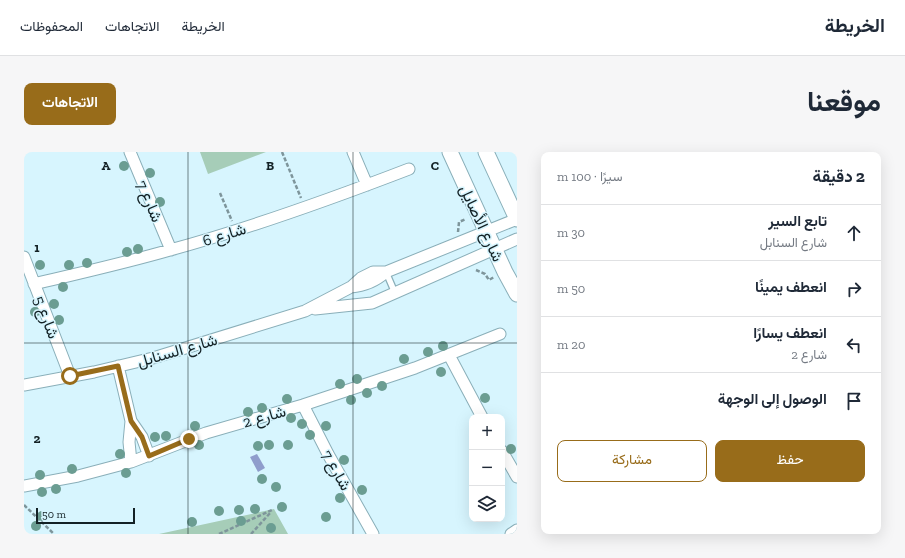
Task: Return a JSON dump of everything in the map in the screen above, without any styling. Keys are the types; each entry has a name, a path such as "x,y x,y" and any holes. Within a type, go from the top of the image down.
{"main road":[{"name":"شارع الأصايل","path":"450,152 494,249 517,294"},
{"name":"شارع الأصايل","path":"486,152 517,219"}],"street":[{"name":"شارع 7","path":"130,152 171,250"},
{"path":"353,152 366,185"},
{"name":"شارع 6","path":"34,284 171,250 236,231 305,208 409,169"},
{"name":"شارع السنابل","path":"305,311 351,287 355,282 373,272 386,272 517,219"},
{"name":"شارع السنابل","path":"24,385 118,366 187,348 305,311 331,307 357,306 372,303 517,239"},
{"name":"شارع 5","path":"24,257 70,376"},
{"path":"351,287 352,297 357,306"},
{"name":"شارع 2","path":"24,486 78,476 131,462 206,433 303,405 415,368 500,334"},
{"path":"449,355 480,414"},
{"path":"118,366 131,421 129,442 131,462"},
{"name":"شارع 7","path":"303,405 373,534"},
{"path":"131,421 142,437 149,456"},
{"path":"505,456 517,477"},
{"path":"511,534 517,530"}],"lane":[{"path":"386,272 395,293"}],"path":[{"path":"282,152 305,208"},
{"path":"220,193 236,231"},
{"path":"24,505 54,534"},
{"path":"219,534 272,510 250,534"}],"green space":[{"path":"200,152 266,152 208,174"},
{"path":"274,509 288,534 159,534"}],"water":[{"path":"257,454 265,468 258,472 250,457"}],"route":[{"path":"70,376 118,366 131,421 142,437 149,456 189,439"}]}
